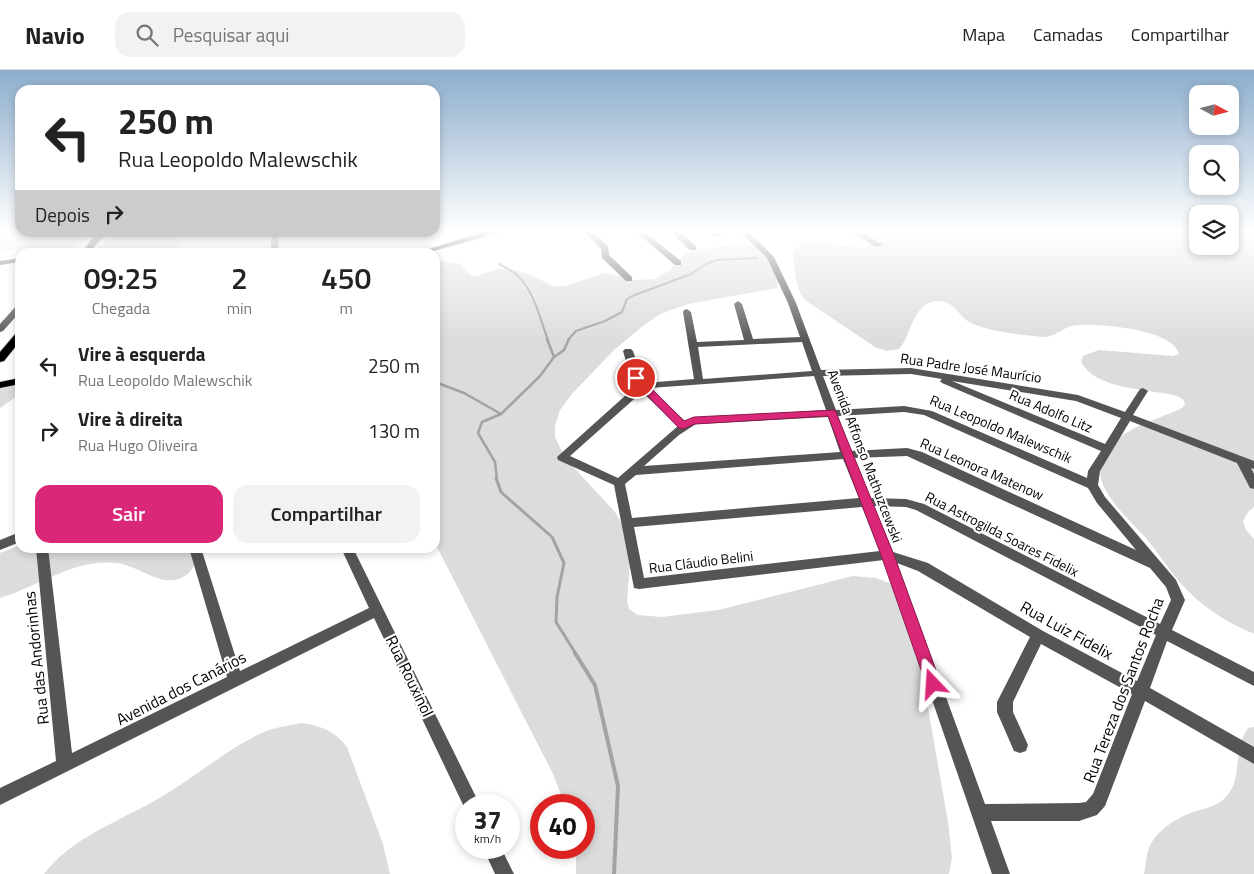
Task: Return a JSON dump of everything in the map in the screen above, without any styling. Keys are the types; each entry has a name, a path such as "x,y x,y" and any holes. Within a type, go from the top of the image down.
{"main road":[{"path":"1,359 15,341"},
{"path":"0,384 15,381"}],"street":[{"path":"617,268 629,279"},
{"name":"Avenida Affonso Mathuzcewski","path":"775,268 792,303 847,455 888,555 1001,874"},
{"path":"738,304 750,342"},
{"path":"0,329 15,312"},
{"path":"687,312 699,381"},
{"path":"693,345 805,339"},
{"path":"628,352 636,378 642,386 683,425 619,483 562,457 642,386"},
{"name":"Rua Padre José Maurício","path":"642,386 817,373 901,371 929,374 1064,395 1129,417 1254,465"},
{"name":"Rua Adolfo Litz","path":"929,374 1107,449"},
{"path":"1092,485 1094,471 1144,391"},
{"name":"Rua Leopoldo Malewschik","path":"683,425 694,421 832,412 917,410 1092,485"},
{"name":"Rua Leonora Matenow","path":"634,471 907,452 918,455 1157,566"},
{"path":"1241,460 1254,485"},
{"name":"Rua Cláudio Belini","path":"619,483 639,584 888,555"},
{"name":"Rua Tereza dos Santos Rocha","path":"979,813 1079,812 1091,809 1100,800 1163,634 1178,600 1171,584 1101,500 1092,485"},
{"name":"Rua Astrogilda Soares Fidelix","path":"626,524 866,502 906,503 920,507 1163,634 1254,679"},
{"path":"0,544 15,539"},
{"name":"Rua das Andorinhas","path":"43,553 65,765"},
{"path":"197,553 235,680"},
{"name":"Rua Rouxinol","path":"350,553 467,794"},
{"name":"Rua Luiz Fidelix","path":"888,555 924,567 1038,635 1142,691 1254,756"},
{"name":"Avenida dos Canários","path":"0,797 378,610"},
{"path":"1020,745 1005,712 1005,702 1038,635"},
{"path":"498,859 505,874"}],"shaded area":[{"path":"440,268 464,268 472,276 497,269 509,269 529,274 553,286 565,286 605,273 636,280 655,279 672,268 773,268 778,283 777,288 688,304 660,314 613,351 572,394 560,410 555,426 555,437 565,458 615,512 627,533 630,561 627,602 629,609 638,615 662,617 718,610 853,576 876,578 889,583 898,592 910,620 927,702 948,822 952,858 949,874 576,874 576,859 595,859 595,794 561,794 553,774 440,553"},
{"path":"794,268 1254,268 1254,507 1248,512 1243,521 1246,530 1254,539 1254,634 1204,606 1190,593 1108,495 1100,475 1101,465 1106,453 1123,435 1134,428 1182,408 1185,404 1184,400 1177,396 1124,387 1099,378 1081,362 1083,356 1099,350 1173,356 1179,354 1174,345 1150,333 1101,325 1076,325 1045,337 996,331 969,322 949,304 937,301 926,304 919,311 906,339 899,349 886,351 875,347 808,302 802,296 797,285"},
{"path":"15,385 15,398 0,408 0,388"},
{"path":"15,547 15,553 196,553 196,556 193,568 183,577 175,580 158,578 117,563 102,563 87,565 57,574 0,598 0,553"},
{"path":"301,723 327,730 337,736 347,747 383,844 390,874 44,874 69,849 83,839 146,806 250,739 268,730"},
{"path":"1254,727 1254,874 1144,874 1149,848 1157,835 1183,816 1219,803 1229,793 1235,779 1243,736 1248,728"}],"waterway":[{"path":"505,268 516,274 532,296 548,340"},
{"path":"568,340 576,331 605,321 622,312 627,299 632,296 691,274 701,268"},
{"path":"547,339 554,357"},
{"path":"554,357 564,350 569,339"},
{"path":"501,414 540,376 554,357"},
{"path":"440,384 464,393 501,414"},
{"path":"497,479 495,462 478,433 482,422 501,414"},
{"path":"496,478 501,492 552,537 564,563 557,597 556,622 576,654"},
{"path":"575,653 595,685 618,786 614,874"}],"route":[{"path":"636,378 637,382 683,425 694,421 832,412 847,455 888,555 933,684"}]}
